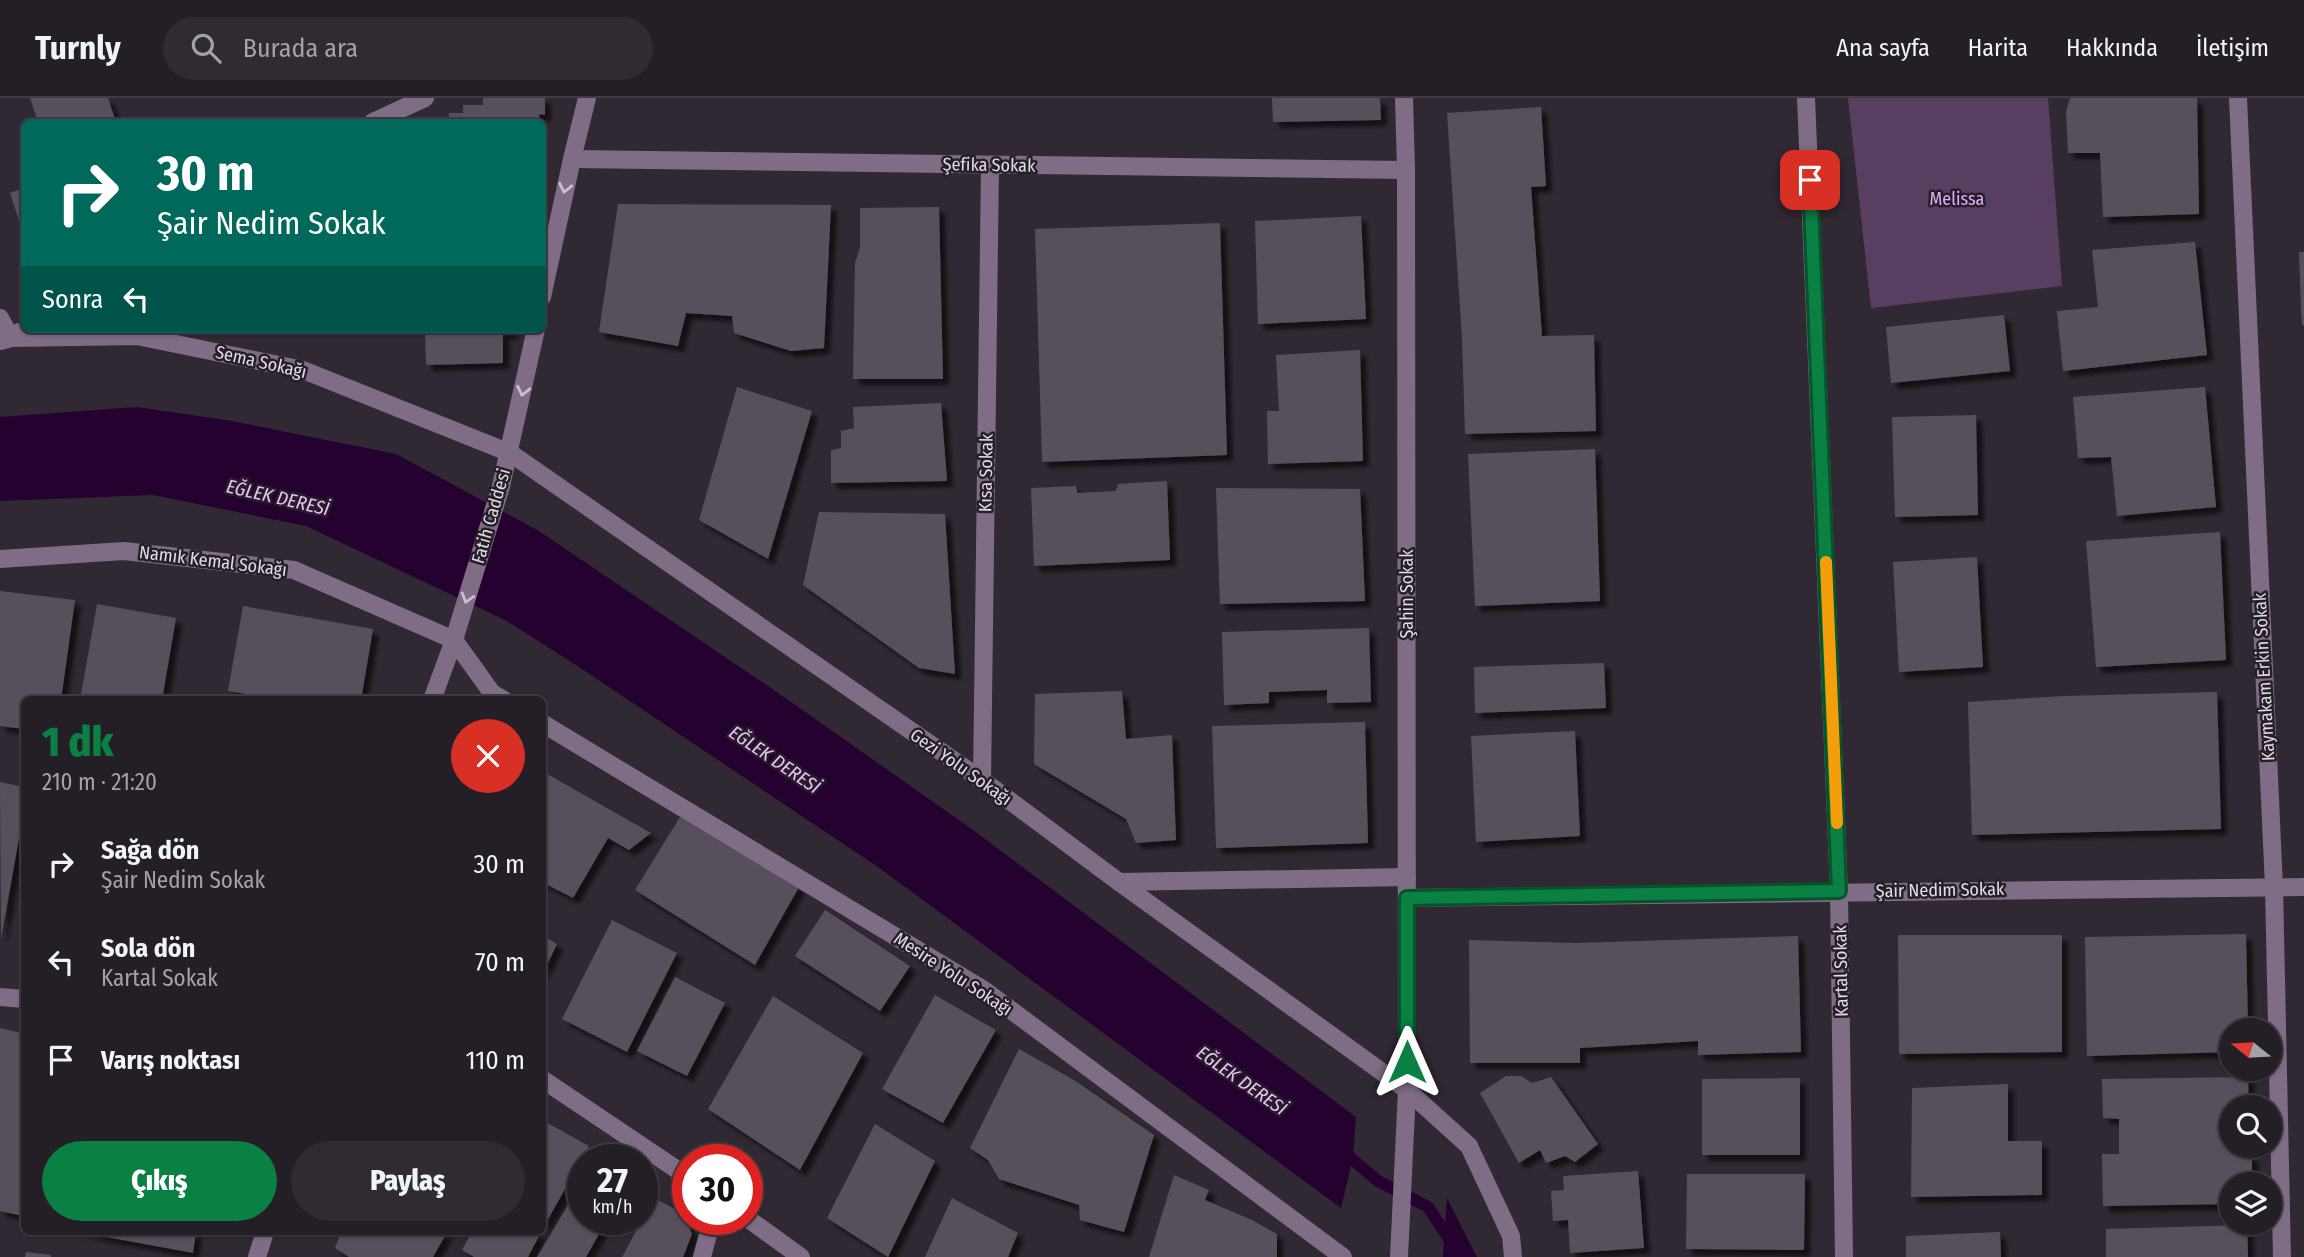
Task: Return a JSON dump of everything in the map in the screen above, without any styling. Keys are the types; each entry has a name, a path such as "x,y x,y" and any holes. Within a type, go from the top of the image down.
{"street":[{"path":"380,119 425,98"},
{"path":"546,279 587,98"},
{"name":"Şahin Sokak","path":"1399,1257 1407,1090 1404,98"},
{"name":"Kartal Sokak","path":"1806,98 1839,891 1844,1257"},
{"name":"Kaymakam Erkin Sokak","path":"2238,98 2274,887 2282,1257"},
{"name":"Şefika Sokak","path":"572,159 1406,170"},
{"name":"Kısa Sokak","path":"982,780 990,165"},
{"path":"0,318 12,336"},
{"name":"Fatih Caddesi","path":"433,696 454,640 501,486 535,333"},
{"name":"Sema Sokağı","path":"12,336 138,335 303,370 510,453"},
{"name":"Gezi Yolu Sokağı","path":"510,453 982,780 1118,882 1407,1090 1469,1146 1511,1236 1513,1257"},
{"name":"Namık Kemal Sokağı","path":"0,559 124,551 294,570 454,640"},
{"path":"454,640 492,693 497,696"},
{"name":"Mesire Yolu Sokağı","path":"546,725 984,990 1342,1257"},
{"path":"1118,882 1407,877"},
{"name":"Şair Nedim Sokak","path":"1407,898 2304,887"},
{"path":"0,998 21,999"},
{"path":"546,1082 672,1166"},
{"path":"763,1230 801,1257"},
{"path":"257,1257 264,1235"},
{"path":"702,1257 708,1235"}],"green space":[{"name":"Melissa","path":"1848,98 2048,98 2062,286 1871,308"}],"water":[{"path":"137,407 232,421 396,454 539,531 784,697 973,830 1356,1117 1353,1158 1341,1208 878,867 507,621 306,526 153,495 0,501 0,417"},
{"path":"1447,1198 1477,1257 1443,1257"}],"building":[{"path":"30,98 108,98 115,119 37,119"},
{"path":"483,98 545,98 545,115 539,114 540,119 449,119 449,113 463,113 463,105 483,105"},
{"path":"1272,98 1380,98 1381,120 1273,122"},
{"path":"2070,98 2197,98 2199,214 2103,217 2100,153 2068,153 2066,112"},
{"path":"1541,107 1546,186 1531,187 1542,336 1594,335 1596,431 1465,434 1462,338 1447,113"},
{"path":"21,189 21,227 10,193"},
{"path":"618,204 831,205 824,348 791,351 734,333 732,316 686,313 678,346 599,332"},
{"path":"939,207 943,379 853,379 855,263 860,248 860,208"},
{"path":"1361,216 1366,319 1258,324 1255,221"},
{"path":"1220,223 1227,455 1042,462 1035,229"},
{"path":"2195,242 2207,355 2063,371 2057,311 2098,307 2092,250"},
{"path":"2299,252 2304,252 2304,325 2302,325"},
{"path":"2004,315 2010,371 1891,383 1886,327"},
{"path":"425,333 512,333 503,334 503,363 426,365"},
{"path":"1360,350 1363,461 1268,464 1267,411 1279,411 1276,355"},
{"path":"737,387 812,411 768,559 699,520"},
{"path":"2205,387 2216,507 2117,516 2111,457 2078,458 2073,397"},
{"path":"941,403 947,481 831,483 831,450 841,448 841,431 854,428 853,407"},
{"path":"1976,415 1978,515 1895,517 1892,417"},
{"path":"1595,449 1600,601 1475,606 1468,454"},
{"path":"1167,481 1170,560 1034,566 1031,488 1076,486 1077,493 1116,491 1118,484"},
{"path":"1216,488 1360,489 1365,601 1220,604"},
{"path":"819,512 945,514 955,674 919,668 803,585"},
{"path":"2220,532 2226,660 2096,667 2086,541"},
{"path":"1977,557 1983,667 1899,672 1893,562"},
{"path":"0,591 75,600 62,696 21,696 21,729 0,726"},
{"path":"97,604 176,618 163,696 81,696"},
{"path":"243,606 373,629 362,696 258,696 228,691"},
{"path":"1369,628 1371,702 1327,703 1327,690 1269,692 1269,703 1224,705 1222,632"},
{"path":"1604,663 1606,708 1475,713 1474,667"},
{"path":"1122,691 1126,739 1172,735 1176,840 1136,843 1126,819 1034,764 1035,694"},
{"path":"2217,692 2221,829 1972,835 1968,702 2064,696"},
{"path":"1365,722 1368,843 1216,848 1212,726"},
{"path":"1575,731 1580,836 1476,842 1471,736"},
{"path":"546,773 651,833 629,850 608,838 573,898 546,884"},
{"path":"0,782 21,786 21,827 1,939"},
{"path":"680,817 799,887 755,965 635,890"},
{"path":"825,910 910,966 880,1011 795,956"},
{"path":"612,920 677,953 627,1052 562,1019"},
{"path":"2246,934 2248,1018 2219,1018 2219,1052 2087,1056 2085,937"},
{"path":"1898,935 2062,935 2062,1052 1899,1054"},
{"path":"1798,936 1801,1052 1698,1055 1698,1041 1580,1048 1580,1063 1470,1063 1469,940 1576,943"},
{"path":"546,937 557,944 546,967"},
{"path":"675,977 725,1003 687,1076 637,1051"},
{"path":"935,995 996,1030 943,1123 882,1089"},
{"path":"773,996 863,1053 800,1170 708,1109"},
{"path":"0,1028 21,1033 21,1216 0,1211"},
{"path":"1019,1049 1074,1080 1154,1135 1124,1232 1080,1220 1079,1205 999,1179 988,1160 970,1148"},
{"path":"1506,1076 1521,1076 1532,1083 1551,1077 1598,1144 1575,1162 1565,1156 1546,1163 1540,1150 1519,1163 1480,1093"},
{"path":"2219,1077 2219,1082 2248,1082 2249,1095 2219,1095 2219,1158 2252,1158 2252,1172 2219,1172 2219,1204 2103,1206 2102,1154 2119,1154 2119,1119 2103,1118 2102,1079"},
{"path":"1800,1078 1800,1155 1702,1155 1702,1079"},
{"path":"2008,1084 2008,1141 2042,1141 2042,1195 1911,1197 1912,1088"},
{"path":"546,1122 585,1144 567,1144 567,1185 546,1223"},
{"path":"875,1124 935,1161 888,1257 827,1218"},
{"path":"1638,1171 1644,1248 1570,1253 1568,1220 1553,1221 1551,1191 1564,1190 1563,1176"},
{"path":"1687,1174 1805,1174 1804,1250 1686,1249"},
{"path":"1174,1175 1209,1190 1205,1200 1277,1234 1277,1257 1149,1257"},
{"path":"952,1198 1018,1233 1008,1257 925,1257"},
{"path":"658,1200 672,1208 672,1235 692,1235 683,1257 622,1257 634,1235 658,1235"},
{"path":"567,1207 567,1235 598,1235 586,1257 537,1257"},
{"path":"2219,1226 2219,1235 2247,1235 2248,1257 2106,1257 2106,1229"},
{"path":"2000,1232 2001,1257 1906,1257 1906,1236"},
{"path":"96,1235 196,1235 193,1253"},
{"path":"340,1235 445,1235 433,1257 349,1257 335,1248"},
{"path":"470,1235 539,1235 528,1257 474,1257 462,1250"},
{"path":"26,1252 51,1255 51,1257 25,1257"}],"waterway":[{"name":"EĞLEK DERESİ","path":"1340,1149 1378,1181 1428,1207 1453,1245 1454,1257"}],"slow traffic":[{"path":"1826,562 1837,823"}],"route":[{"path":"1407,1062 1407,898 1839,891 1810,180"}]}
